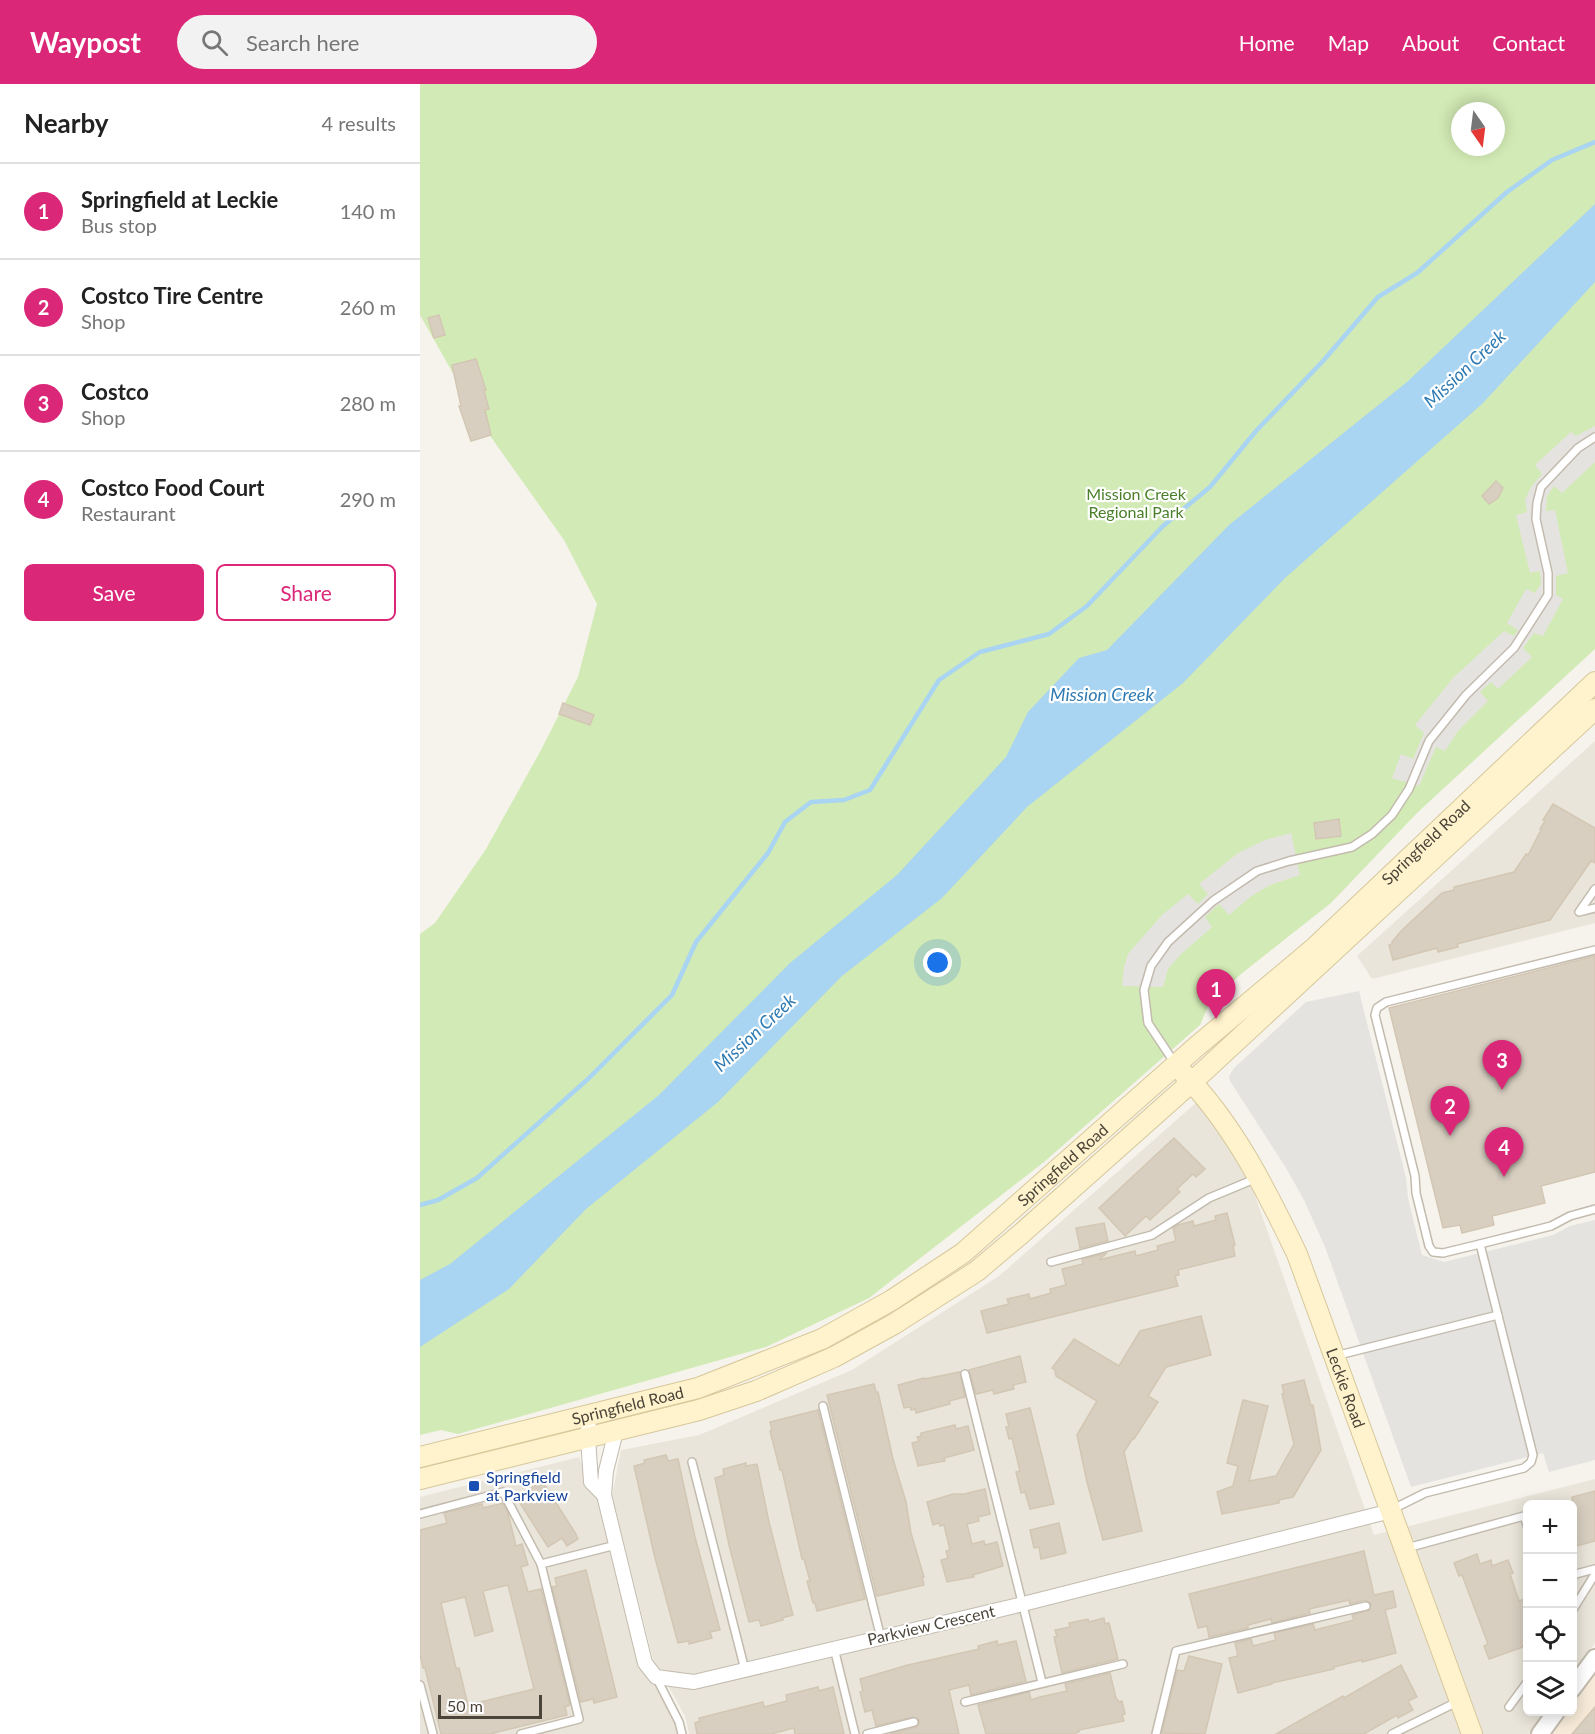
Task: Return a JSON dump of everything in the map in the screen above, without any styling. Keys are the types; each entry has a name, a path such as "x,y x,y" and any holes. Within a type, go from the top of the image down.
{"main road":[{"name":"Springfield Road","path":"420,1457 698,1388 822,1339 892,1300 963,1253 1176,1065 1313,949 1595,682"},
{"name":"Springfield Road","path":"420,1479 699,1410 756,1391 834,1357 894,1324 977,1271 1192,1082 1595,709"},
{"name":"Leckie Road","path":"1176,1065 1205,1096 1260,1178 1297,1254 1472,1734"}],"street":[{"path":"589,1415 591,1482 604,1495"},
{"path":"616,1431 606,1471 604,1495 645,1663 656,1677"},
{"name":"Parkview Crescent","path":"656,1677 694,1682 1023,1604 1390,1511"},
{"path":"1577,1682 1595,1658"},
{"path":"1540,1734 1553,1716"}],"lane":[{"path":"1176,1065 1148,1023 1144,990 1151,966 1168,942 1213,901 1257,871 1289,861 1352,847 1372,834 1392,815 1409,789 1429,741 1466,695 1514,648 1548,595 1548,573 1536,519 1541,487 1578,448 1595,436"},
{"path":"1595,889 1579,912 1595,908"},
{"path":"1595,950 1386,1002 1377,1008 1375,1015 1415,1176 1416,1193 1429,1246 1433,1252 1443,1253 1551,1226 1570,1216 1595,1209"},
{"path":"1051,1262 1152,1235 1209,1198 1260,1178"},
{"path":"1390,1511 1425,1493 1524,1468 1531,1462 1533,1455 1480,1244"},
{"path":"1334,1356 1498,1315"},
{"path":"965,1374 1042,1682"},
{"path":"823,1406 881,1638"},
{"path":"692,1462 745,1670"},
{"path":"420,1514 503,1492 541,1564 579,1719 520,1734"},
{"path":"1404,1549 1523,1516"},
{"path":"541,1564 616,1545"},
{"path":"1577,1574 1595,1569"},
{"path":"1574,1608 1595,1574"},
{"path":"1156,1734 1176,1651 1365,1606"},
{"path":"834,1648 855,1734"},
{"path":"964,1702 1123,1664"},
{"path":"656,1677 679,1722 682,1734"},
{"path":"420,1684 433,1734"},
{"path":"1509,1707 1523,1687"},
{"path":"1392,1734 1460,1701"},
{"path":"867,1734 914,1722"}],"shaded area":[{"path":"1595,426 1595,462 1562,493 1554,486 1547,496 1546,511 1555,510 1568,573 1556,576 1556,595 1563,599 1543,636 1534,633 1523,648 1532,657 1498,689 1491,682 1480,692 1488,701 1458,731 1445,751 1436,747 1419,786 1392,778 1401,754 1413,759 1424,733 1415,725 1453,678 1504,631 1514,636 1518,630 1507,623 1526,589 1535,593 1541,584 1540,571 1530,573 1516,515 1527,512 1525,500 1531,487 1542,474 1535,465 1571,432 1576,436"},
{"path":"1595,741 1595,923 1372,979 1357,956"},
{"path":"1291,833 1300,875 1270,885 1250,897 1229,915 1219,904 1205,917 1212,927 1180,955 1168,969 1163,987 1122,986 1128,954 1162,915 1188,894 1198,904 1208,894 1199,884 1238,853 1265,840"},
{"path":"1359,991 1406,1178 1408,1198 1422,1255 1444,1262 1553,1235 1570,1226 1595,1220 1595,1460 1549,1472 1543,1453 1411,1487 1325,1247 1304,1200 1229,1076 1234,1068 1306,1002"},
{"path":"1197,1102 1246,1170 1374,1535 1595,1479 1595,1643 1577,1668 1577,1500 1523,1500 1523,1716 1542,1716 1529,1734 689,1734 685,1716 653,1659 612,1496 621,1450 699,1435 852,1370 999,1276"},
{"path":"579,1457 590,1486 601,1497 657,1685 678,1734 420,1734 420,1497"},
{"path":"1595,1672 1595,1734 1552,1734 1565,1716 1577,1716 1577,1699"}],"green space":[{"name":"Mission Creek Regional Park","path":"420,84 1595,84 1595,649 1418,812 1331,903 1241,974 1209,1004 1200,1025 1044,1162 869,1298 766,1347 458,1434 441,1430 420,1435 420,934 435,923 486,849 541,750 578,677 597,604 564,540 481,423 420,315"}],"water":[{"name":"Mission Creek","path":"1595,204 1595,282 1482,404 1285,578 1183,683 1027,807 942,898 842,976 718,1102 586,1209 509,1289 420,1347 420,1280 450,1264 659,1095 790,963 897,875 1006,757 1028,712 1079,658 1107,650 1229,525 1407,382"}],"building":[{"path":"439,315 445,335 434,338 428,318"},
{"path":"476,359 486,390 484,391 489,409 485,410 491,435 471,441 459,406 461,406 452,365"},
{"path":"1496,481 1503,488 1498,498 1489,504 1482,496"},
{"path":"563,703 594,715 590,725 559,714"},
{"path":"1553,804 1595,828 1595,863 1591,861 1550,920 1457,944 1458,947 1438,952 1437,948 1393,960 1389,945 1442,893 1454,890 1454,887 1514,872 1526,854 1528,855 1545,821 1543,820"},
{"path":"1339,819 1341,836 1316,839 1314,823"},
{"path":"1595,956 1595,1172 1541,1186 1545,1203 1492,1216 1494,1225 1462,1233 1460,1225 1443,1228 1389,1008"},
{"path":"1174,1138 1205,1169 1196,1177 1193,1174 1177,1189 1180,1192 1150,1220 1146,1216 1125,1236 1099,1208"},
{"path":"1227,1213 1235,1245 1233,1246 1235,1256 1178,1270 1179,1275 1175,1276 1178,1286 987,1333 981,1311 1009,1304 1007,1299 1029,1294 1030,1299 1051,1293 1050,1289 1066,1285 1062,1269 1083,1264 1082,1259 1107,1253 1099,1260 1135,1251 1136,1256 1158,1250 1157,1246 1176,1241 1173,1228 1178,1225 1193,1221 1194,1226 1216,1220 1215,1216"},
{"path":"1104,1223 1108,1241 1080,1248 1076,1228"},
{"path":"1201,1316 1211,1355 1166,1367 1148,1396 1158,1402 1124,1452 1142,1531 1103,1540 1077,1435 1097,1401 1056,1376 1052,1368 1074,1339 1119,1366 1140,1331"},
{"path":"1020,1356 1026,1382 1013,1385 1014,1389 994,1394 993,1390 976,1394 969,1370"},
{"path":"960,1372 965,1397 949,1401 950,1404 916,1413 915,1409 904,1408 898,1385"},
{"path":"1304,1380 1311,1406 1313,1405 1321,1450 1293,1497 1279,1500 1279,1503 1222,1514 1217,1492 1233,1486 1238,1466 1227,1463 1243,1400 1268,1406 1249,1481 1276,1476 1294,1444 1282,1385"},
{"path":"874,1384 878,1392 893,1459 906,1502 911,1533 924,1577 922,1577 924,1585 877,1596 827,1395"},
{"path":"1030,1408 1054,1504 1030,1509 1025,1492 1021,1493 1016,1472 1020,1471 1012,1438 1009,1439 1006,1427 1009,1427 1006,1414"},
{"path":"818,1410 865,1599 817,1611 807,1581 810,1581 804,1559 802,1559 782,1470 780,1470 770,1431 772,1430 770,1422"},
{"path":"955,1425 956,1429 968,1426 974,1450 944,1458 945,1461 918,1466 912,1443 919,1441 917,1437 921,1436 921,1433"},
{"path":"666,1455 668,1461 678,1459 695,1537 720,1630 710,1632 712,1638 689,1644 689,1641 678,1643 654,1554 634,1466 645,1463 644,1460"},
{"path":"746,1463 746,1466 757,1464 793,1615 761,1626 759,1620 749,1622 715,1478 724,1475 723,1469"},
{"path":"542,1481 578,1539 567,1546 562,1538 548,1547 518,1500 524,1498 521,1495"},
{"path":"985,1489 990,1514 978,1517 979,1521 967,1524 972,1544 984,1541 985,1545 997,1542 1003,1566 973,1575 974,1577 947,1582 941,1560 948,1558 946,1551 950,1550 944,1525 940,1526 939,1523 933,1525 927,1502 953,1494"},
{"path":"1595,1491 1595,1541 1577,1546 1577,1500 1572,1500 1572,1497"},
{"path":"503,1503 508,1513 516,1546 522,1544 528,1565 521,1567 528,1592 541,1589 570,1705 565,1707 567,1715 490,1734 441,1734 420,1655 420,1530 447,1523 444,1513 482,1504 483,1508","holes":["508,1585 534,1689 468,1705 459,1668 456,1668 441,1603 465,1597 475,1636 493,1631 483,1591"]},
{"path":"1059,1523 1066,1553 1041,1559 1039,1547 1034,1548 1030,1530"},
{"path":"1364,1551 1374,1595 1393,1591 1396,1607 1385,1610 1396,1653 1238,1693 1229,1658 1238,1656 1235,1643 1251,1639 1253,1646 1276,1640 1274,1633 1313,1624 1315,1630 1354,1620 1352,1615 1369,1610 1371,1604 1365,1600 1350,1604 1349,1600 1309,1609 1310,1613 1272,1623 1271,1619 1248,1625 1248,1628 1209,1637 1207,1626 1198,1628 1189,1594"},
{"path":"1477,1554 1480,1564 1491,1560 1492,1566 1508,1560 1519,1601 1523,1599 1523,1641 1521,1642 1523,1647 1489,1659 1484,1646 1488,1644 1462,1575 1459,1576 1454,1563"},
{"path":"586,1570 617,1697 594,1703 593,1699 581,1702 552,1587 557,1586 555,1578"},
{"path":"1104,1618 1105,1624 1109,1623 1118,1659 1062,1673 1054,1637 1057,1636 1055,1630 1070,1627 1069,1623 1088,1619 1089,1622"},
{"path":"997,1641 998,1645 1016,1641 1026,1681 971,1695 969,1685 949,1690 959,1734 890,1734 916,1727 919,1720 913,1717 876,1726 872,1710 865,1712 860,1692 863,1691 860,1679 908,1665 979,1649 978,1646"},
{"path":"1189,1656 1222,1664 1205,1734 1162,1733 1177,1670 1184,1671"},
{"path":"1401,1665 1417,1697 1408,1701 1413,1710 1398,1718 1397,1715 1364,1734 1276,1734 1343,1696 1344,1698"},
{"path":"1110,1673 1116,1698 1119,1702 1122,1701 1124,1721 1079,1730 1072,1734 986,1734 978,1705 1029,1692 1031,1700 1067,1691 1065,1684"},
{"path":"818,1687 819,1691 833,1687 844,1734 795,1734 794,1728 771,1734 697,1734 695,1723 700,1721 699,1718 763,1702 764,1707 787,1701 786,1695"},
{"path":"1595,1707 1595,1734 1572,1734"}],"waterway":[{"path":"420,1205 438,1200 477,1178 588,1079 672,995 696,942 768,853 785,822 811,802 844,800 870,790 939,680 980,652 1049,634 1087,606 1163,526 1210,487 1256,431 1323,361 1378,297 1417,273 1507,192 1552,160 1595,142"}],"place":[{"name":"Springfield at Leckie","path":"1216,1019"},
{"name":"Costco","path":"1502,1090"},
{"name":"Costco Tire Centre","path":"1450,1136"},
{"name":"Costco Food Court","path":"1504,1177"},
{"name":"Springfield at Parkview","path":"474,1486"}]}
